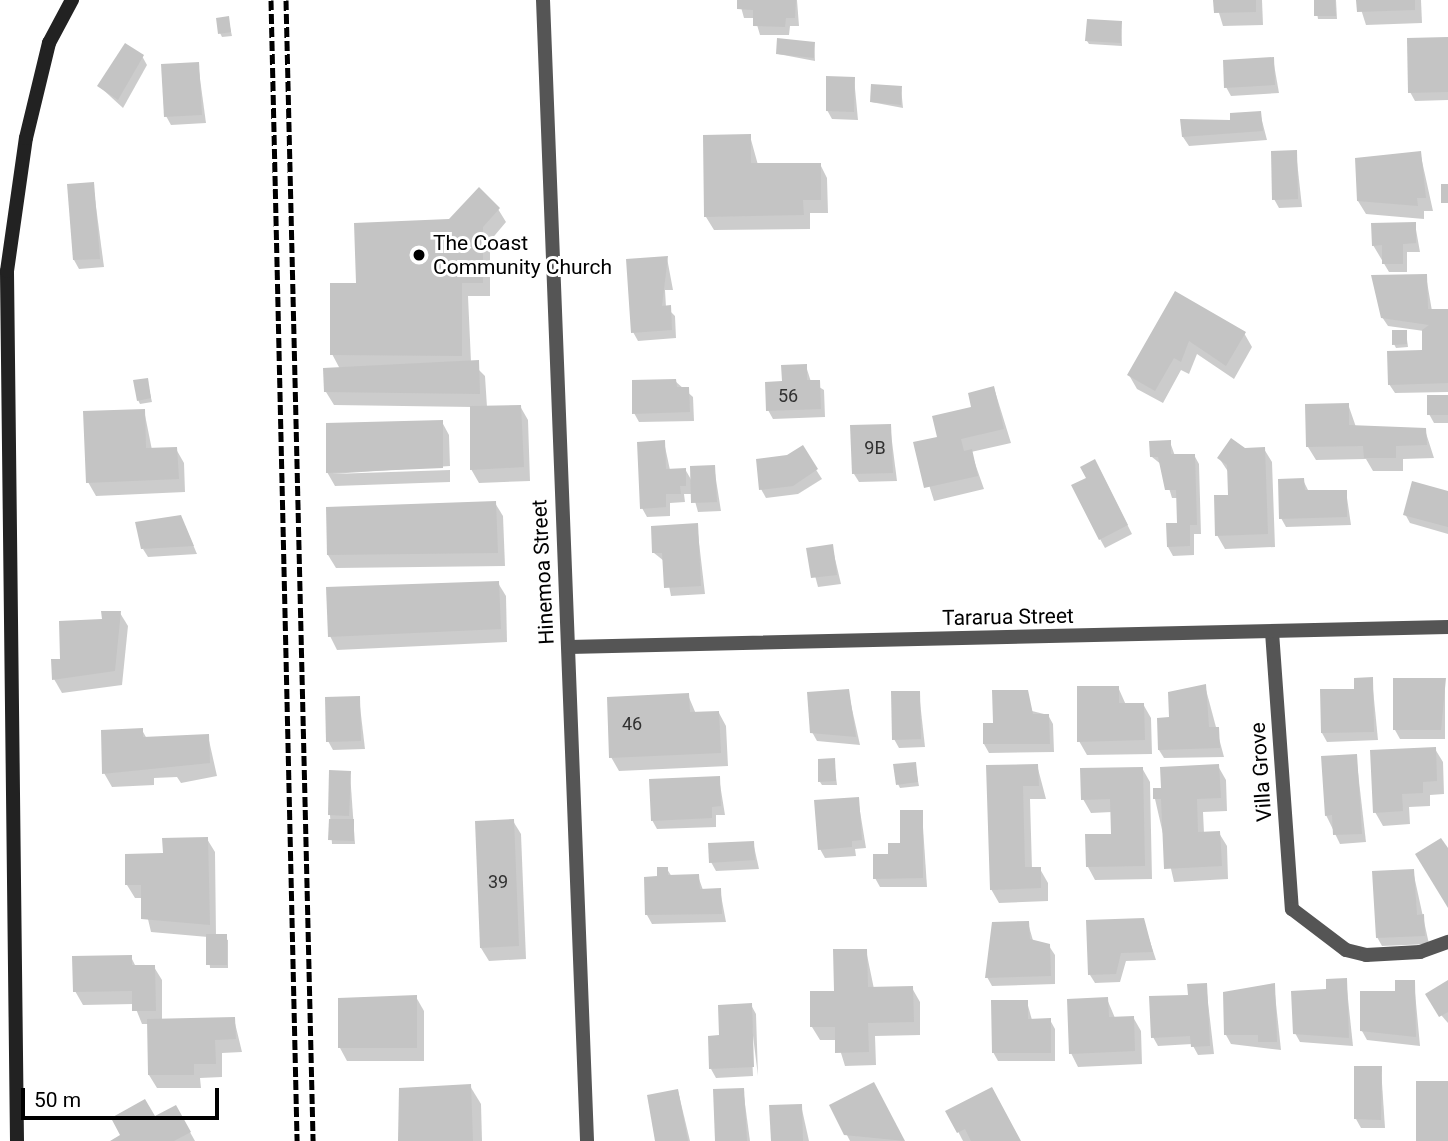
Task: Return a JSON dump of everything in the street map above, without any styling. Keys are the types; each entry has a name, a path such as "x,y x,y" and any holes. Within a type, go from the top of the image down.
{"main road":[{"path":"17,1141 3,271 26,138 50,43 72,0"}],"street":[{"name":"Hinemoa Street","path":"543,0 587,1141"},
{"name":"Tararua Street","path":"569,648 1448,627"},
{"name":"Villa Grove","path":"1272,632 1292,909 1346,950 1367,954 1420,952 1448,942"}],"building":[{"path":"737,0 796,0 795,18 786,18 785,27 753,26 753,10 737,9"},
{"path":"1213,0 1256,0 1256,12 1214,13"},
{"path":"1314,0 1335,0 1336,16 1314,16"},
{"path":"1356,0 1415,0 1415,10 1357,12"},
{"path":"229,16 231,32 218,34 216,18"},
{"path":"1087,19 1122,21 1121,43 1085,41"},
{"path":"1448,37 1448,92 1408,93 1407,38"},
{"path":"777,38 815,42 814,58 776,54"},
{"path":"125,43 144,55 118,100 97,86"},
{"path":"1274,57 1275,85 1224,88 1223,60"},
{"path":"199,62 202,115 164,117 161,64"},
{"path":"826,76 855,77 854,112 826,111"},
{"path":"871,84 902,86 901,105 870,102"},
{"path":"1261,111 1263,131 1182,137 1180,119 1230,120 1230,113"},
{"path":"751,134 751,163 821,163 821,200 803,200 804,215 704,217 703,135"},
{"path":"1297,150 1298,199 1272,200 1271,151"},
{"path":"1421,151 1426,198 1417,198 1418,206 1357,201 1355,158"},
{"path":"94,182 100,259 73,260 67,184"},
{"path":"1441,184 1448,184 1448,203 1441,203"},
{"path":"479,187 500,208 483,227 483,283 462,283 462,356 330,355 330,283 356,283 354,223 449,219"},
{"path":"1416,222 1416,243 1403,244 1403,264 1382,264 1382,245 1372,246 1371,223"},
{"path":"668,256 662,306 671,305 672,330 631,333 626,259"},
{"path":"1427,274 1428,309 1448,309 1448,383 1388,385 1387,351 1422,350 1422,330 1429,325 1381,318 1371,275"},
{"path":"1175,291 1246,332 1226,366 1189,341 1181,362 1174,358 1155,391 1127,375"},
{"path":"1392,330 1407,330 1407,344 1392,345"},
{"path":"479,360 480,394 324,392 323,368"},
{"path":"807,364 807,380 820,380 821,409 766,411 765,382 782,381 781,365"},
{"path":"148,378 151,398 137,401 133,380"},
{"path":"676,379 677,387 689,387 690,412 632,414 632,380"},
{"path":"994,386 1004,429 961,439 964,451 972,449 978,476 924,488 913,442 937,437 932,416 971,407 968,393"},
{"path":"1427,395 1448,395 1448,415 1427,415"},
{"path":"1349,403 1349,425 1426,428 1427,445 1396,446 1396,458 1364,458 1363,446 1306,447 1305,404"},
{"path":"521,405 524,467 470,470 470,406"},
{"path":"145,409 146,448 177,447 179,479 86,483 83,411"},
{"path":"443,420 443,468 326,473 326,423"},
{"path":"891,424 893,473 852,474 850,425"},
{"path":"1231,438 1245,448 1265,447 1268,534 1215,536 1214,495 1228,495 1227,465 1217,458"},
{"path":"665,440 666,469 686,468 686,486 680,486 681,494 666,494 666,507 640,509 637,442"},
{"path":"1171,440 1171,454 1195,454 1197,525 1190,525 1190,546 1167,547 1166,523 1177,523 1176,490 1165,490 1158,457 1150,457 1149,441"},
{"path":"803,445 818,469 793,486 759,490 756,459 787,455"},
{"path":"1095,459 1128,525 1099,540 1071,485 1086,478 1080,467"},
{"path":"715,465 717,502 691,503 690,466"},
{"path":"1304,478 1305,490 1347,490 1347,517 1279,519 1278,479"},
{"path":"1412,481 1448,491 1448,527 1403,515"},
{"path":"496,501 498,553 327,555 326,507"},
{"path":"181,515 194,546 141,549 135,522"},
{"path":"698,523 701,586 664,588 662,553 652,553 651,526"},
{"path":"833,544 837,575 811,578 806,548"},
{"path":"499,581 501,629 328,637 326,587"},
{"path":"101,611 121,611 115,671 52,680 51,659 60,659 59,621 102,619"},
{"path":"1373,677 1374,732 1321,733 1320,689 1354,689 1354,678"},
{"path":"1393,678 1446,678 1441,730 1393,730"},
{"path":"1206,684 1209,727 1219,727 1220,748 1158,750 1157,718 1169,717 1168,692"},
{"path":"1077,686 1119,686 1119,703 1144,703 1145,740 1077,742"},
{"path":"849,689 856,737 810,733 807,692"},
{"path":"992,690 1028,690 1033,714 1049,714 1050,744 983,744 983,723 993,723"},
{"path":"891,691 920,691 921,739 892,740"},
{"path":"689,693 690,712 719,711 721,753 609,758 607,697"},
{"path":"360,696 361,741 326,742 325,697"},
{"path":"143,728 143,737 209,734 210,763 102,774 101,730"},
{"path":"1436,747 1437,781 1423,782 1423,793 1402,794 1403,811 1373,813 1370,750"},
{"path":"1357,754 1362,834 1333,835 1332,815 1325,816 1321,756"},
{"path":"835,758 836,781 818,782 818,759"},
{"path":"916,762 918,782 896,785 893,764"},
{"path":"1038,764 1039,786 1023,786 1025,867 1041,867 1041,888 990,890 986,765"},
{"path":"1219,764 1221,798 1197,799 1198,832 1220,831 1222,866 1164,869 1161,799 1153,799 1153,788 1161,788 1160,767"},
{"path":"1143,767 1145,866 1086,867 1085,834 1111,834 1110,799 1081,800 1080,768"},
{"path":"329,770 351,771 349,816 328,815"},
{"path":"720,776 721,806 712,807 712,818 651,821 649,779"},
{"path":"859,797 862,840 852,841 852,847 818,850 814,800"},
{"path":"900,810 923,810 923,878 873,879 873,854 888,854 888,843 900,843"},
{"path":"329,819 354,819 354,841 328,840"},
{"path":"514,819 519,946 480,948 475,821"},
{"path":"208,837 210,925 141,919 141,885 125,885 125,854 163,853 162,838"},
{"path":"1441,838 1448,848 1448,908 1415,854"},
{"path":"754,841 755,860 709,863 708,843"},
{"path":"657,867 668,867 668,875 699,874 700,889 721,888 722,914 645,915 644,877 657,876"},
{"path":"1414,869 1417,915 1424,914 1425,936 1376,938 1372,871"},
{"path":"1144,918 1153,952 1121,953 1116,974 1088,975 1086,920"},
{"path":"1029,921 1030,939 1050,944 1051,976 985,978 992,922"},
{"path":"206,934 227,934 227,965 206,965"},
{"path":"833,949 867,949 868,987 913,986 914,1022 868,1023 869,1052 835,1053 835,1027 810,1027 810,991 834,991"},
{"path":"132,955 132,965 155,965 156,1011 132,1011 132,991 73,992 72,956"},
{"path":"1347,978 1349,1038 1293,1034 1291,991 1326,989 1326,979"},
{"path":"1395,980 1415,980 1416,1037 1360,1031 1360,991 1395,991"},
{"path":"1448,980 1448,1012 1439,1017 1425,994"},
{"path":"1207,983 1210,1046 1191,1047 1190,1036 1151,1038 1149,996 1188,995 1187,984"},
{"path":"1275,983 1277,1042 1258,1042 1258,1035 1224,1035 1223,992"},
{"path":"417,995 417,1048 338,1048 338,998"},
{"path":"1108,997 1109,1017 1134,1016 1135,1051 1069,1054 1067,999"},
{"path":"991,1000 1028,1000 1028,1019 1051,1018 1051,1053 992,1053"},
{"path":"752,1003 754,1067 709,1069 708,1036 719,1035 718,1005"},
{"path":"235,1017 236,1039 215,1040 216,1064 194,1064 194,1075 148,1075 147,1019"},
{"path":"1354,1066 1382,1066 1381,1120 1354,1119"},
{"path":"1416,1081 1448,1081 1448,1141 1416,1141"},
{"path":"874,1082 905,1141 844,1135 829,1105"},
{"path":"471,1084 473,1141 398,1141 399,1088"},
{"path":"992,1087 1021,1141 971,1141 965,1129 957,1133 945,1111"},
{"path":"744,1088 747,1141 715,1141 713,1089"},
{"path":"678,1089 688,1141 655,1141 647,1095"},
{"path":"145,1099 155,1116 176,1105 191,1132 174,1141 110,1141 120,1135 111,1118"},
{"path":"802,1104 803,1141 771,1141 769,1105"}],"railway":[{"path":"271,0 297,1141"},
{"path":"286,0 313,1141"}],"place":[{"name":"The Coast Community Church","path":"419,255"}]}
